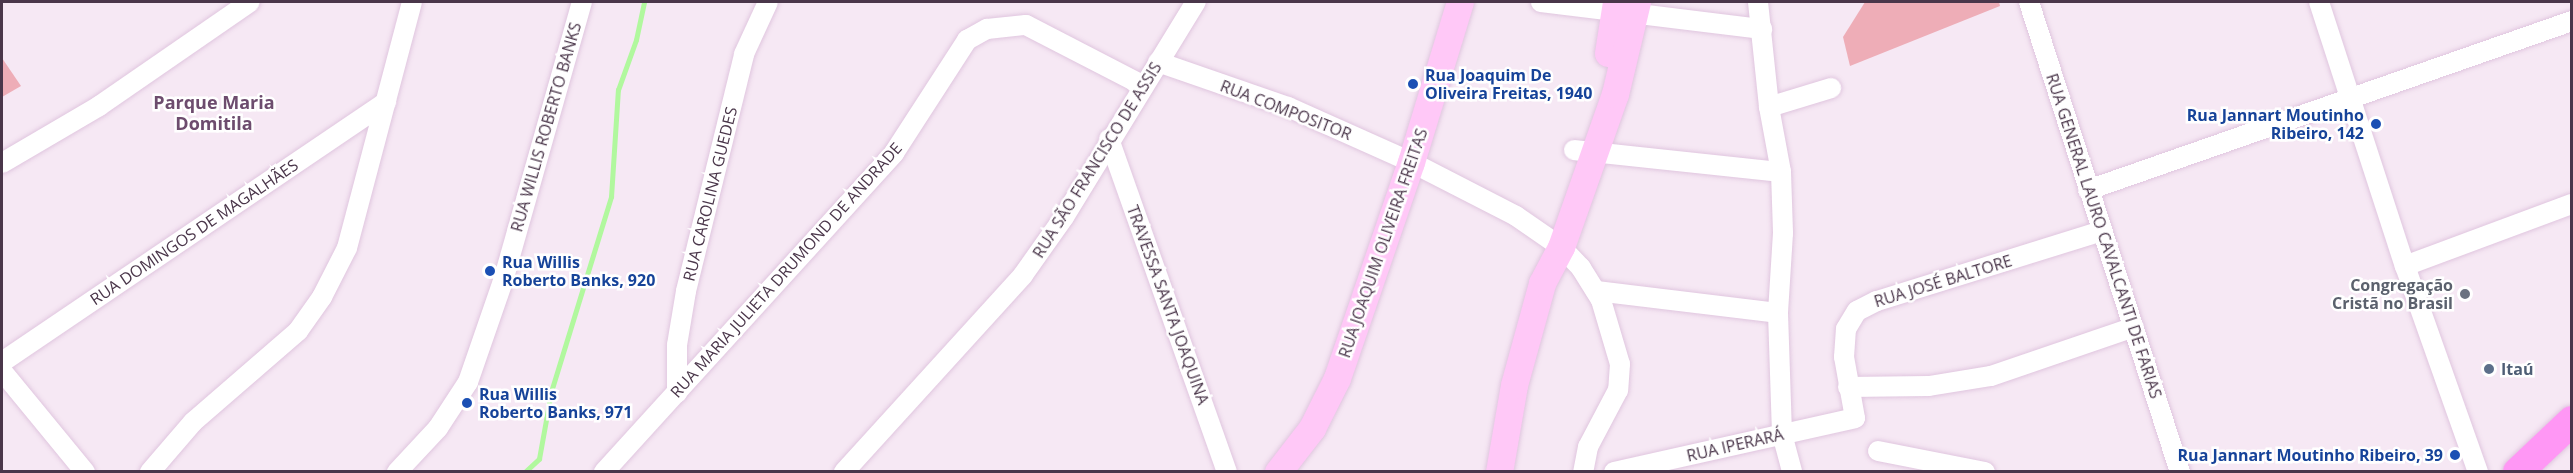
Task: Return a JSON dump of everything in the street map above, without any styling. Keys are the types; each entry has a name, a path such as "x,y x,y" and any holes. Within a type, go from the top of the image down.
{"main road":[{"path":"2518,471 2571,421"}],"street":[{"path":"2,163 99,106 250,2"},
{"path":"150,471 193,422 298,332 322,297 347,248 412,2"},
{"name":"RUA WILLIS ROBERTO BANKS","path":"397,471 438,428 468,382 503,281 582,2"},
{"name":"RUA CAROLINA GUEDES","path":"677,393 677,345 686,291 744,54 768,2"},
{"name":"RUA SÃO FRANCISCO DE ASSIS","path":"844,471 1023,275 1064,217 1142,85 1196,2"},
{"name":"RUA JOAQUIM OLIVEIRA FREITAS","path":"1278,471 1311,428 1337,378 1412,162 1460,2"},
{"path":"1541,2 1626,6 1762,29"},
{"path":"1758,2 1769,107 1781,172 1783,233 1778,313 1782,434 1792,471"},
{"name":"RUA GENERAL LAURO CAVALCANTI DE FARIAS","path":"2029,2 2180,471"},
{"path":"2319,2 2405,266 2478,471"},
{"path":"1499,471 1514,385 1553,241 1584,152 1615,94 1626,6"},
{"path":"2088,190 2349,96 2571,21"},
{"name":"RUA MARIA JULIETA DRUMOND DE ANDRADE","path":"604,471 894,153 967,40 987,29 1026,25 1142,85"},
{"name":"RUA COMPOSITOR","path":"1158,62 1288,107 1412,162 1553,241"},
{"path":"1769,107 1831,88"},
{"name":"RUA DOMINGOS DE MAGALHÃES","path":"2,362 386,102"},
{"name":"TRAVESSA SANTA JOAQUINA","path":"1109,139 1227,471"},
{"path":"1584,152 1781,172"},
{"path":"2405,266 2571,204"},
{"name":"RUA JOSÉ BALTORE","path":"1855,418 1848,387 1845,329 1850,318 1866,305 2102,231"},
{"path":"1553,241 1596,291 1621,377 1588,447 1583,471"},
{"path":"1596,291 1778,313"},
{"path":"1848,387 1929,386 1991,376 2134,327"},
{"path":"2,371 85,471"},
{"name":"RUA IPERARÁ","path":"1614,471 1855,418"},
{"path":"1878,451 1985,471"}],"shaded area":[{"path":"1865,2 1999,2 2000,6 1850,66 1843,37"},
{"path":"2,58 21,86 2,97"}],"waterway":[{"path":"525,472 539,459 551,392 611,197 618,90 636,40 644,2"}],"place":[{"name":"Rua Joaquim De Oliveira Freitas, 1940","path":"1413,84"},
{"name":"Rua Jannart Moutinho Ribeiro, 142","path":"2376,124"},
{"name":"Rua Willis Roberto Banks, 920","path":"490,271"},
{"name":"Congregação Cristã no Brasil","path":"2465,294"},
{"name":"Itaú","path":"2489,369"},
{"name":"Rua Willis Roberto Banks, 971","path":"467,403"},
{"name":"Rua Jannart Moutinho Ribeiro, 39","path":"2455,455"}],"district":[{"name":"Parque Maria Domitila","path":"214,113"}]}
